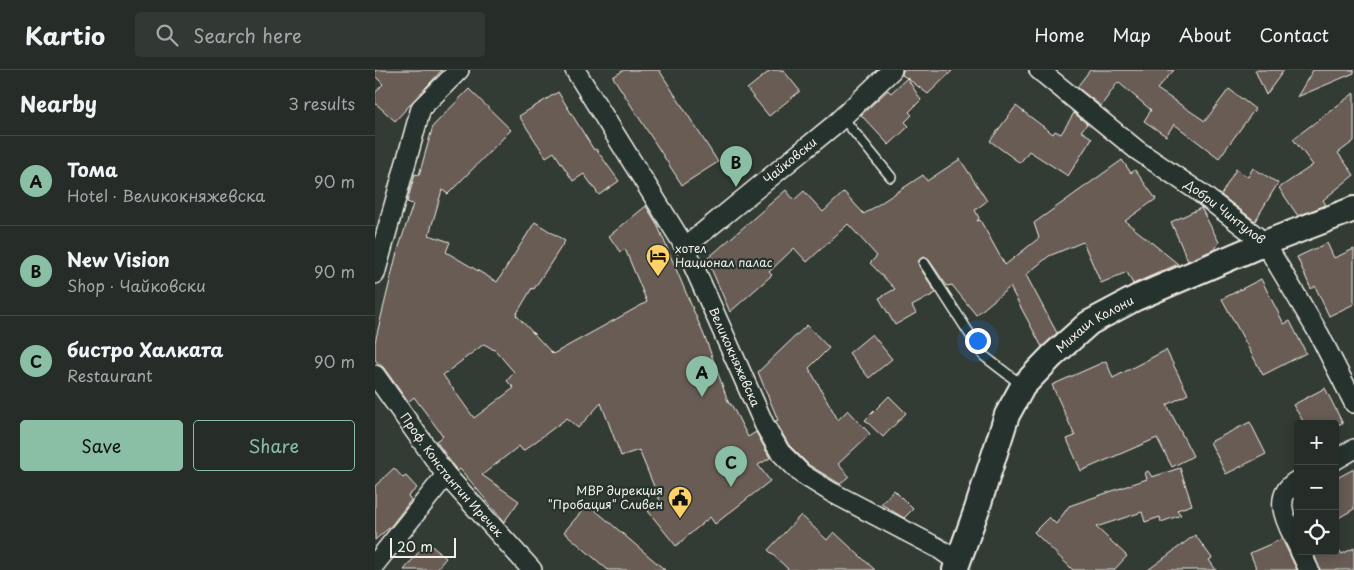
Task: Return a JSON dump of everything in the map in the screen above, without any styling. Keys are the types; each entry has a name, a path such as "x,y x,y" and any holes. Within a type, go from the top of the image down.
{"street":[{"path":"375,274 421,108 459,70"},
{"name":"Чайковски","path":"685,247 842,117 893,70"},
{"name":"Добри Чинтулов","path":"1039,70 1137,150 1199,192 1265,243 1319,334 1354,403"},
{"name":"Великокняжевска","path":"581,72 685,247 764,424 780,452 802,474 831,492 938,548 960,567"},
{"name":"Михаил Колони","path":"960,567 1007,415 1023,386 1052,356 1089,323 1136,298 1265,243 1354,209"},
{"name":"Проф. Константин Иречек","path":"375,376 446,475 533,570"},
{"path":"1339,458 1354,450"},
{"path":"375,564 446,475"},
{"path":"1294,484 1287,490 1282,506 1283,514 1294,537"},
{"path":"1302,555 1309,570"}],"lane":[{"path":"842,117 891,177"},
{"path":"924,263 984,356 1023,386"}],"building":[{"path":"375,70 442,70 395,121 375,103 375,93 383,84 375,76"},
{"path":"624,70 659,70 718,162 682,185 613,77"},
{"path":"771,70 783,70 800,91 769,116 747,89"},
{"path":"903,70 953,70 928,94 902,75"},
{"path":"1090,70 1174,70 1157,89 1205,121 1229,89 1255,109 1219,158 1174,124 1166,136 1144,121 1151,110 1118,82 1101,106 1077,87"},
{"path":"1255,70 1284,70 1266,95"},
{"path":"1313,70 1354,70 1354,73 1297,97"},
{"path":"907,78 921,100 909,112 912,115 905,122 909,126 889,145 861,115 888,90 891,93"},
{"path":"469,89 511,130 448,194 442,190 429,235 450,242 446,252 497,282 535,222 565,241 534,289 532,288 516,315 553,354 647,302 625,249 620,252 609,236 646,206 657,224 706,340 729,404 731,404 748,437 756,432 770,458 758,465 770,481 715,524 710,517 676,546 648,511 660,501 639,450 621,456 601,403 578,428 567,418 523,451 519,446 482,475 519,501 504,522 460,469 458,471 455,468 436,441 443,436 414,397 408,402 384,368 375,360 375,342 396,256 413,204 407,202 415,174 419,175 433,126","holes":["484,344 496,351 514,372 507,381 514,388 474,418 443,375"]},
{"path":"558,92 594,150 596,149 619,181 599,195 584,174 573,181 554,152 546,157 519,116"},
{"path":"1354,93 1354,141 1338,153 1354,175 1323,200 1326,205 1298,216 1279,188 1313,165 1293,139"},
{"path":"1016,106 1053,134 1055,131 1061,134 1074,113 1087,124 1081,131 1092,138 1068,176 1029,151 1020,163 990,141"},
{"path":"960,159 987,201 975,210 979,218 977,221 980,220 1005,265 1039,238 1034,223 1122,160 1131,173 1135,170 1156,199 1125,221 1178,264 1133,284 1127,272 1101,283 1083,242 1049,256 1026,275 1057,333 1042,347 1010,287 976,315 952,285 947,286 929,260 924,257 919,260 919,266 936,293 912,306 916,313 895,325 879,298 895,289 870,263 877,256 848,224 807,262 794,248 769,272 772,275 730,312 707,259 786,190 794,200 804,191 823,212 844,192 864,214 923,175 927,181"},
{"path":"1253,168 1278,183 1255,221 1221,195 1236,169 1248,177"},
{"path":"1201,208 1219,242 1215,249 1188,261 1171,222"},
{"path":"1327,243 1334,258 1354,249 1354,304 1329,316 1315,286 1311,289 1297,257"},
{"path":"1261,279 1284,324 1290,321 1306,353 1263,375 1222,299"},
{"path":"807,325 829,348 809,368 838,420 848,410 870,434 838,464 849,476 840,484 809,465 789,445 775,421 778,420 758,372"},
{"path":"872,334 892,359 869,378 849,353"},
{"path":"1166,350 1188,394 1167,405 1193,456 1172,467 1157,438 1081,471 1067,439 1075,436 1052,385 1106,361 1113,378"},
{"path":"1325,388 1343,424 1339,424 1339,420 1302,420 1293,405"},
{"path":"889,396 906,413 883,437 865,420"},
{"path":"1250,422 1266,454 1226,474 1210,442"},
{"path":"394,468 403,478 406,476 417,488 408,496 411,500 391,526 375,540 375,486"},
{"path":"1180,468 1192,505 1177,510 1181,515 1161,522 1160,517 1145,522 1142,512 1096,527 1127,556 1114,570 1073,570 1034,532 1049,517 1056,524 1069,506 1147,479 1145,473 1148,471 1152,477"},
{"path":"1354,469 1354,509 1339,518 1339,510 1339,477"},
{"path":"894,490 913,509 904,518 881,504"},
{"path":"588,504 665,570 608,570 564,532"},
{"path":"801,515 827,540 834,532 875,570 789,570 768,550"},
{"path":"1195,535 1212,558 1209,560 1216,570 1148,570"},
{"path":"1282,539 1297,570 1257,570 1250,553"},
{"path":"427,542 446,558 436,570 404,570"},
{"path":"1354,548 1354,570 1320,570 1314,555 1339,555 1339,551 1342,554"}],"place":[{"name":"New Vision","path":"736,187"},
{"name":"хотел Национал палас","path":"658,277"},
{"name":"Тома","path":"702,397"},
{"name":"бистро Халката","path":"731,487"},
{"name":"МВР дирекция \"Пробация\" Сливен","path":"680,519"}]}
